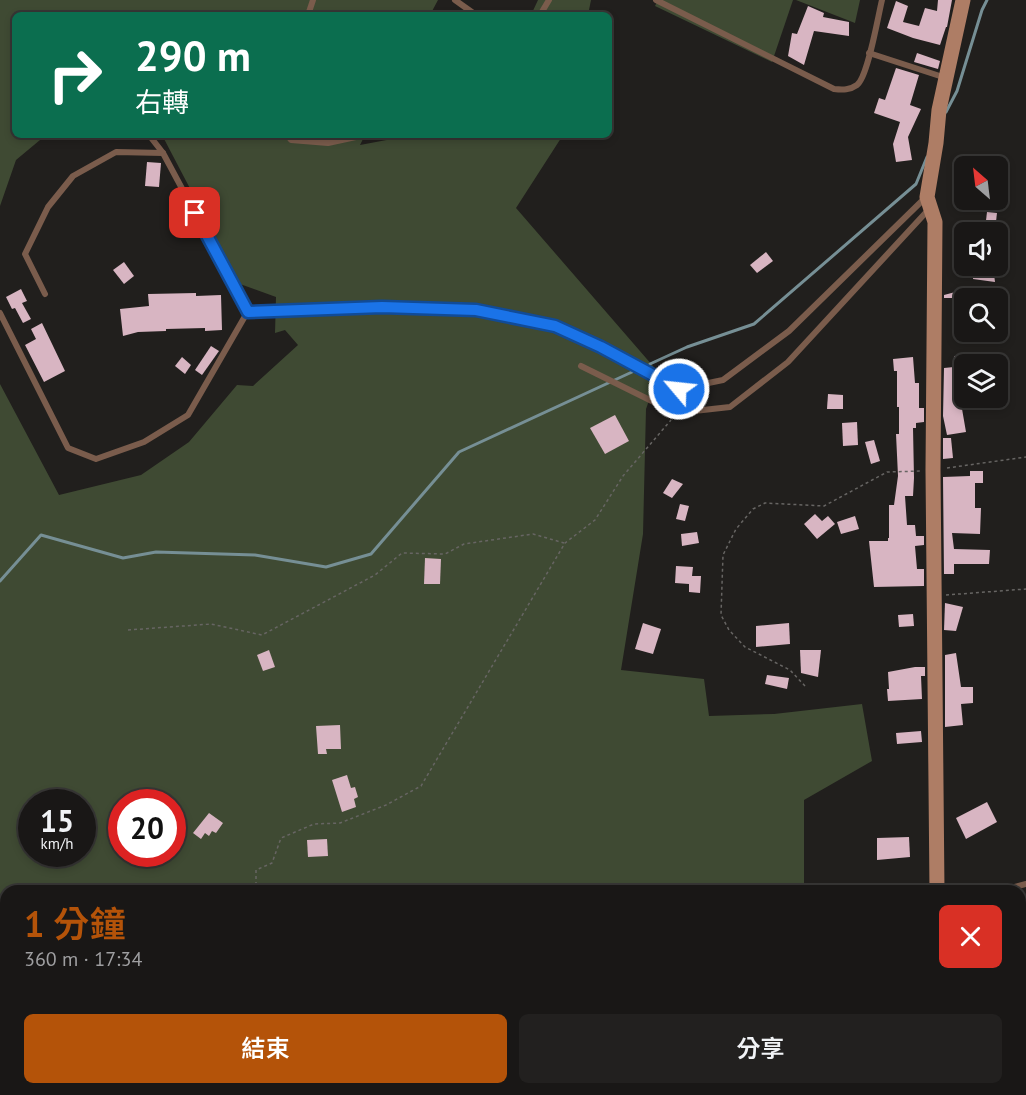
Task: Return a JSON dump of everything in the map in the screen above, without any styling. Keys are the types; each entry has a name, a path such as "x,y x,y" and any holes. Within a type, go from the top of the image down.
{"street":[{"path":"937,885 933,470 935,222 929,202 946,78 963,0"}],"lane":[{"path":"455,0 472,12"},
{"path":"657,0 834,89 846,90 859,84 866,71 882,0"},
{"path":"869,53 946,78"},
{"path":"151,138 163,153 248,312"},
{"path":"289,138 328,143 351,138"},
{"path":"45,294 26,254 48,207 73,176 116,152 163,153"},
{"path":"248,312 382,307 476,310 555,326 601,347 679,389 723,380 789,331 929,202"},
{"path":"581,366 676,413 729,407 788,362 929,202"},
{"path":"0,313 68,448 96,459 144,442 188,415 248,312"}],"path":[{"path":"256,885 256,870 272,863 281,838 314,824 340,823 386,805 421,786 565,543 595,520 623,476 676,413"},
{"path":"805,686 790,670 745,647 729,630 722,615 723,555 736,529 753,509 765,503 824,506 887,472 933,470 1026,457"},
{"path":"128,630 211,624 262,635 375,575 402,553 445,554 464,544 533,534 565,543"},
{"path":"935,596 1026,589"}],"green space":[{"path":"0,0 438,0 432,12 12,12 12,138 42,138 16,160 0,206"},
{"path":"538,0 591,0 589,12 532,12"},
{"path":"658,0 793,0 772,62 655,6"},
{"path":"796,0 860,0 855,23"},
{"path":"164,138 364,138 360,145 397,138 561,138 516,208 659,373 646,409 643,534 621,670 704,679 709,716 774,714 862,704 872,761 804,800 804,885 0,885 0,384 59,495 141,475 189,442 237,385 253,386 298,345 285,330 275,333 276,297 240,284"}],"building":[{"path":"938,0 952,0 947,27 940,45 887,28 896,1 908,6 903,22 919,26 925,8 937,11"},
{"path":"808,6 824,13 823,17 849,22 849,36 814,31 804,65 788,56 792,33 797,34"},
{"path":"917,53 940,61 938,69 914,62"},
{"path":"896,68 919,75 910,105 921,109 908,137 912,160 896,162 893,144 900,122 874,113 879,98 885,100"},
{"path":"147,162 161,163 159,187 145,186"},
{"path":"987,212 997,213 996,222 986,222"},
{"path":"766,252 773,261 757,273 750,265"},
{"path":"124,262 134,276 124,284 113,270"},
{"path":"973,276 994,276 995,282 973,279"},
{"path":"21,289 27,301 22,303 31,319 23,323 6,297"},
{"path":"954,292 954,298 944,298 944,295"},
{"path":"196,293 196,296 221,295 222,330 166,329 166,331 138,332 123,336 120,309 149,306 148,294"},
{"path":"42,323 65,371 44,382 25,345 36,339 31,329"},
{"path":"211,346 219,351 202,375 195,370"},
{"path":"991,352 991,354 976,354"},
{"path":"182,357 191,365 185,374 175,366"},
{"path":"913,357 915,383 919,383 919,408 924,408 924,422 916,423 916,428 913,428 913,496 905,496 907,525 915,525 916,536 924,536 924,545 915,546 917,569 924,569 924,586 874,587 869,541 888,541 889,505 894,505 898,476 896,434 899,434 899,407 897,407 897,371 894,371 893,359"},
{"path":"954,367 954,408 962,408 966,432 947,435 943,416 944,368"},
{"path":"828,394 843,395 843,409 827,409"},
{"path":"615,415 629,441 605,454 590,428"},
{"path":"857,422 858,445 843,446 842,423"},
{"path":"943,438 951,438 953,458 943,459"},
{"path":"874,440 880,461 871,464 865,442"},
{"path":"970,471 983,471 983,483 975,483 975,508 981,508 980,534 952,533 954,549 990,550 989,564 954,564 954,574 944,574 943,477 970,476"},
{"path":"672,479 683,484 672,498 663,493"},
{"path":"680,504 689,506 685,521 676,519"},
{"path":"815,514 822,521 828,516 835,524 817,539 804,524"},
{"path":"855,516 859,529 841,534 837,522"},
{"path":"697,532 699,543 682,546 681,534"},
{"path":"425,558 441,559 440,584 424,584"},
{"path":"676,566 693,567 692,576 701,576 700,593 689,592 689,584 675,583"},
{"path":"945,603 963,607 956,631 944,630"},
{"path":"913,614 914,626 899,627 898,615"},
{"path":"643,623 661,629 653,654 635,649"},
{"path":"789,623 790,644 756,647 756,626"},
{"path":"269,650 275,667 263,671 257,655"},
{"path":"800,650 821,650 818,677 801,673"},
{"path":"956,653 961,687 973,687 973,703 961,704 963,725 945,727 945,655"},
{"path":"925,667 925,676 921,676 922,699 888,701 888,672"},
{"path":"767,675 789,678 787,689 765,684"},
{"path":"340,725 341,749 326,749 327,754 318,754 316,726"},
{"path":"921,731 922,742 897,744 896,733"},
{"path":"347,775 351,788 355,787 358,797 354,799 356,807 342,812 332,780"},
{"path":"987,802 997,822 966,839 956,818"},
{"path":"209,813 223,823 216,833 212,831 209,836 205,833 201,839 193,833"},
{"path":"909,837 910,857 877,860 877,838"},
{"path":"327,839 328,856 308,857 307,840"}],"waterway":[{"path":"946,112 957,91 987,0"},
{"path":"650,364 687,347 754,324 916,184 927,157"},
{"path":"0,581 41,535 123,558 156,552 255,555 326,567 371,554 459,452 632,372"}],"route":[{"path":"195,213 248,312 382,307 476,310 555,326 601,347 679,389"}]}
